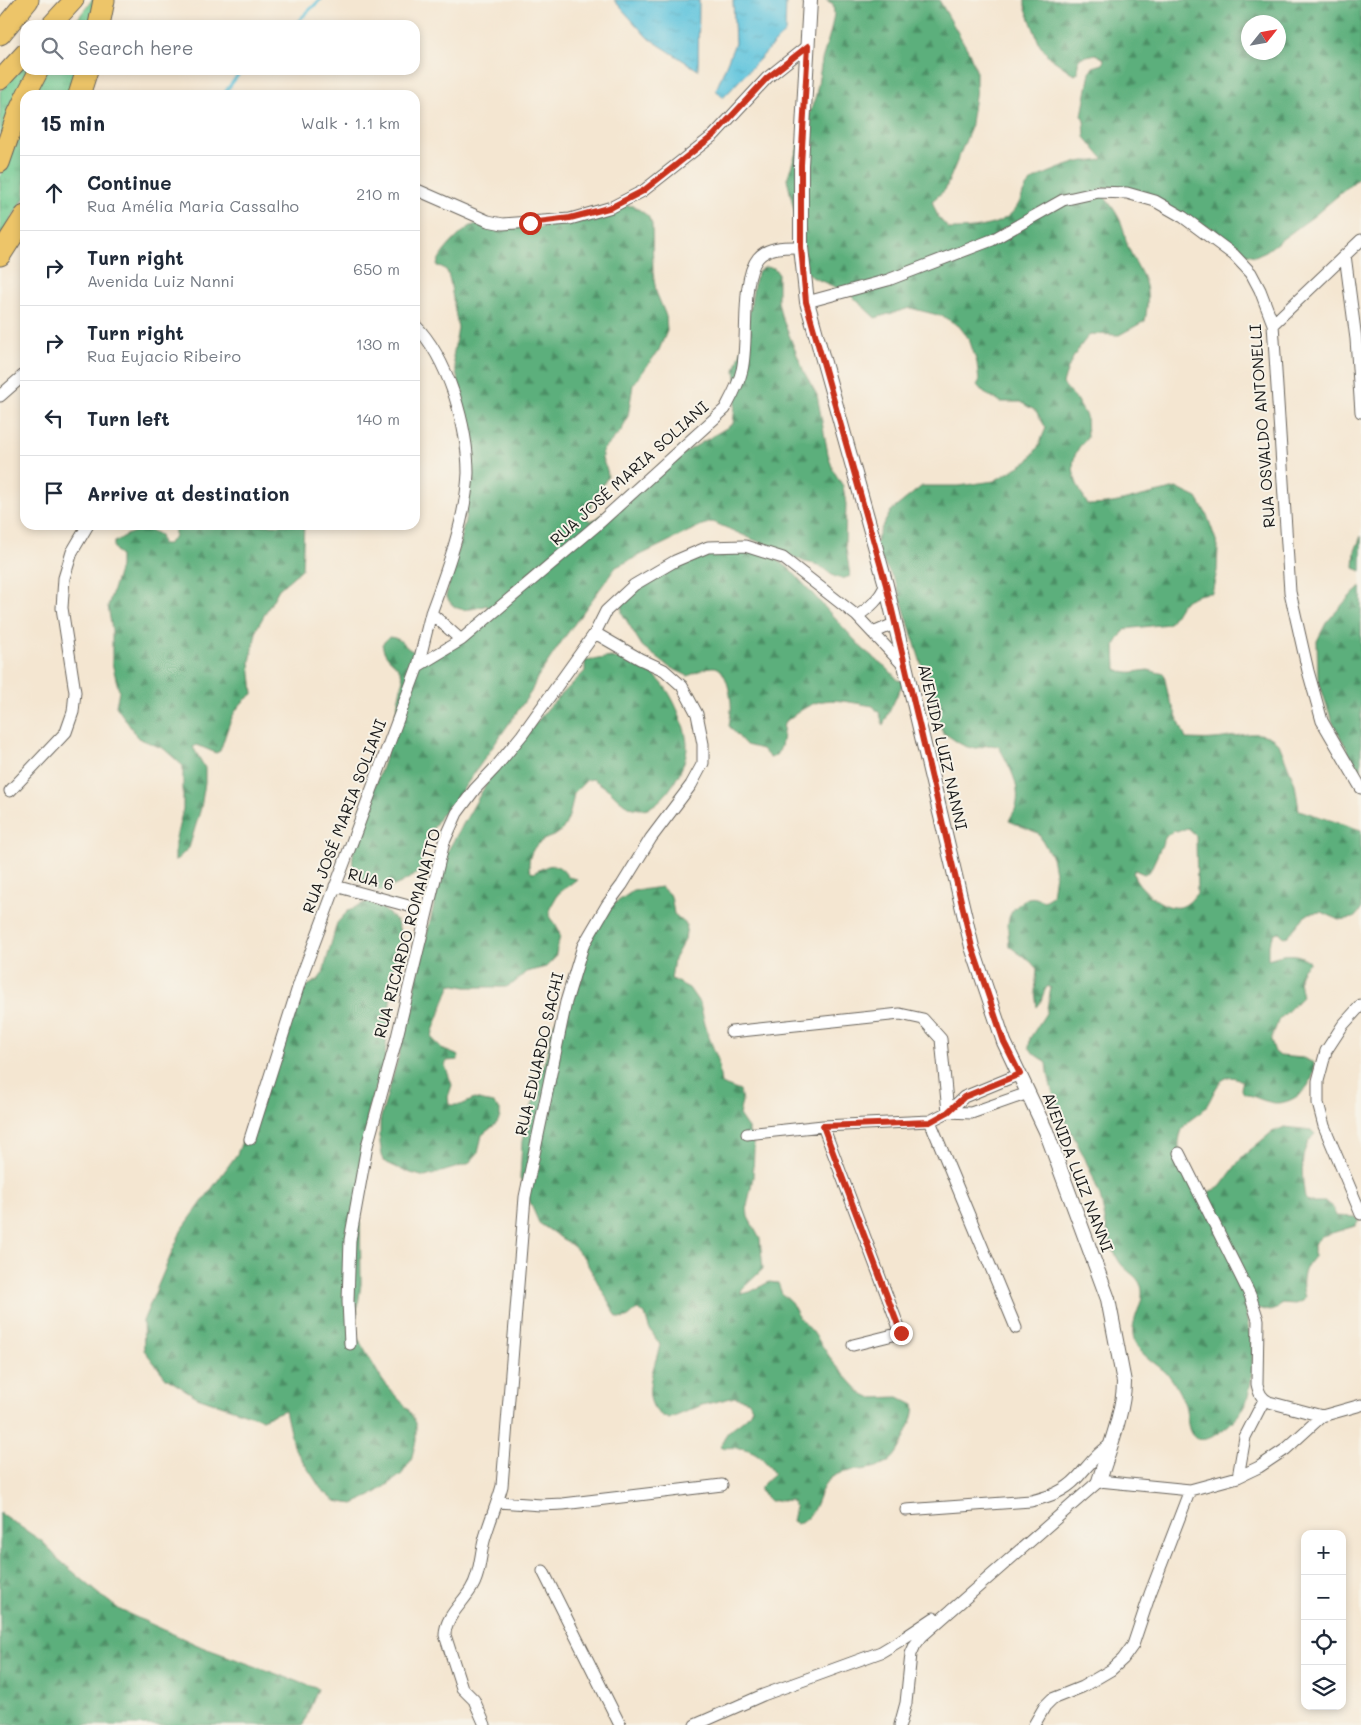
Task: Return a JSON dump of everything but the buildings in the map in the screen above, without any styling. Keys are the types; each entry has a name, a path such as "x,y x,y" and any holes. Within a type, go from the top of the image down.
{"highway":[{"path":"0,15 13,0"},
{"path":"0,34 28,0"},
{"path":"56,20 74,0"},
{"path":"72,20 87,0"},
{"path":"101,20 104,0"},
{"path":"0,80 20,59"},
{"path":"29,90 36,75"},
{"path":"81,90 85,75"},
{"path":"0,163 20,108"},
{"path":"0,255 20,224"}],"street":[{"name":"AVENIDA LUIZ NANNI","path":"810,0 801,165 801,247 806,302 896,623 972,947 1004,1042 1046,1131 1108,1299 1124,1382 1124,1393 1098,1481"},
{"path":"420,191 488,221 503,224 570,218 612,207 643,191 714,135 767,78 808,46"},
{"name":"RUA OSVALDO ANTONELLI","path":"806,302 888,280 992,240 1063,200 1099,192 1127,193 1155,201 1183,217 1234,255 1251,273 1260,290 1273,324 1290,592 1308,671 1322,721 1361,788"},
{"path":"1273,324 1361,240"},
{"name":"RUA JOSÉ MARIA SOLIANI","path":"418,666 461,640 597,525 725,409 738,386 743,369 751,269 758,258 768,250 801,247"},
{"path":"1345,255 1356,339 1361,412"},
{"name":"RUA JOSÉ MARIA SOLIANI","path":"250,1138 301,978 418,666 431,612 451,555 462,510 468,473 466,445 460,412 446,370 433,347 420,331"},
{"path":"0,396 20,378"},
{"path":"10,791 66,732 73,712 75,692 62,608 64,578 72,552 85,530"},
{"name":"RUA RICARDO ROMANATTO","path":"350,1344 348,1301 350,1240 367,1146 396,1041 444,842 457,813 475,789 522,735 595,632 606,611 634,585 675,561 708,547 745,546 783,558 857,616 906,668"},
{"path":"857,616 879,598 886,585"},
{"path":"431,612 461,640"},
{"path":"873,633 896,623"},
{"name":"RUA EDUARDO SACHI","path":"485,1725 474,1700 462,1688 445,1635 445,1629 450,1618 475,1582 484,1539 502,1486 525,1197 566,1002 582,946 651,838 691,785 703,762 703,744 696,714 682,686 664,670 640,659 595,632"},
{"name":"RUA 6","path":"335,886 427,911"},
{"path":"1361,1005 1343,1025 1326,1051 1318,1081 1318,1103 1324,1126 1361,1214"},
{"path":"731,1032 900,1014 923,1019 941,1039 948,1112"},
{"path":"747,1134 823,1126 930,1122 948,1112 964,1097 1020,1074"},
{"path":"948,1112 971,1112 1028,1093"},
{"path":"930,1122 1016,1328"},
{"path":"823,1126 901,1333 853,1345"},
{"path":"1178,1152 1250,1295 1258,1320 1257,1384 1259,1394 1264,1400 1322,1416"},
{"path":"1238,1476 1245,1437 1264,1400"},
{"path":"900,1725 906,1702 911,1654 922,1636 1098,1481 1190,1490 1238,1476 1259,1467 1286,1449 1322,1416 1361,1405"},
{"path":"906,1510 1031,1501 1049,1497 1076,1479 1098,1453 1110,1445"},
{"path":"498,1502 541,1505 563,1504 722,1485"},
{"path":"1033,1724 1044,1706 1052,1699 1096,1680 1123,1659 1133,1645 1150,1594 1190,1490"},
{"path":"542,1571 620,1725"},
{"path":"695,1725 763,1696 881,1652 939,1615 950,1612"}],"green space":[{"path":"92,0 95,0 91,20 77,20"},
{"path":"826,0 939,0 969,52 976,70 976,89 970,130 945,190 932,201 938,217 949,229 966,229 985,226 1003,220 1010,215 1019,204 1026,188 1037,178 1074,163 1103,159 1085,137 1082,116 1090,72 1093,67 1103,64 1104,59 1096,54 1082,57 1078,61 1078,73 1075,75 1049,57 1039,43 1025,6 1025,0 1361,0 1361,176 1314,216 1266,251 1255,256 1239,252 1211,228 1133,192 1112,187 1099,189 1120,220 1128,247 1145,282 1147,308 1145,321 1119,335 1090,334 1074,357 1063,384 1076,399 1086,416 1087,438 1078,449 1073,465 1075,479 1088,505 1116,502 1176,488 1197,498 1207,515 1218,546 1217,571 1212,593 1205,593 1184,602 1168,624 1125,629 1115,645 1116,669 1126,673 1148,670 1164,674 1168,695 1186,739 1211,739 1248,734 1265,735 1272,738 1279,744 1295,784 1299,810 1361,830 1361,910 1354,918 1339,920 1322,912 1310,913 1304,917 1288,936 1284,937 1279,932 1275,933 1268,947 1268,959 1290,954 1300,956 1310,962 1302,970 1299,978 1302,997 1278,1021 1271,1041 1275,1052 1280,1056 1303,1058 1314,1063 1314,1071 1309,1085 1304,1091 1290,1100 1275,1103 1244,1093 1241,1090 1242,1081 1228,1077 1219,1084 1205,1108 1184,1126 1180,1136 1179,1149 1194,1188 1206,1193 1220,1187 1243,1156 1272,1132 1285,1127 1311,1130 1315,1134 1306,1147 1302,1164 1305,1198 1309,1202 1326,1202 1332,1206 1336,1216 1355,1217 1359,1221 1355,1226 1322,1236 1314,1244 1314,1257 1307,1266 1304,1275 1305,1297 1303,1301 1295,1304 1281,1303 1277,1308 1270,1311 1256,1308 1246,1309 1252,1373 1246,1403 1233,1421 1220,1432 1207,1439 1196,1439 1191,1434 1185,1405 1173,1381 1141,1352 1134,1340 1133,1325 1142,1298 1141,1286 1137,1279 1123,1267 1115,1253 1109,1240 1100,1195 1086,1162 1058,1107 1051,1087 1047,1063 1034,1054 1029,1047 1030,1038 1046,1013 1051,988 1048,986 1046,988 1037,1007 1035,992 1037,969 1031,962 1009,946 1008,921 1012,911 1027,898 1032,897 1044,901 1052,896 1055,873 1052,857 1038,833 1009,821 1016,807 1016,783 999,747 991,745 970,748 943,734 896,583 874,547 891,511 922,486 959,486 994,481 1028,461 1038,447 1046,428 1036,411 1020,402 1001,402 984,393 977,385 979,382 977,363 969,339 959,326 942,316 910,308 875,318 849,293 812,277 803,268 796,218 787,179 816,95 822,60 834,14 833,4","holes":["1187,828 1196,836 1197,893 1189,902 1179,907 1173,907 1158,901 1145,891 1135,879 1133,873 1135,870 1144,874 1150,871 1166,836 1174,831 1177,832"]},
{"path":"20,69 20,75 32,75 25,90 20,90 20,100 0,139 0,91"},
{"path":"42,75 77,75 71,90 34,90"},
{"path":"20,123 20,205 0,237 0,177"},
{"path":"615,205 634,206 648,216 652,224 653,272 656,292 666,316 667,331 659,350 633,385 628,416 622,430 602,451 602,459 608,476 590,508 587,517 589,521 596,519 669,462 733,424 737,386 735,370 745,338 755,279 758,272 765,267 774,268 778,273 778,301 781,315 804,372 817,395 828,454 833,470 843,486 846,504 845,542 850,576 838,578 818,565 805,562 713,522 702,525 616,567 564,638 537,678 531,692 457,798 441,815 431,832 418,873 380,892 355,879 352,867 353,852 362,819 385,758 403,679 398,668 386,655 382,644 389,637 398,639 415,652 423,653 433,650 444,645 465,630 488,608 487,605 469,609 458,608 453,606 446,595 466,516 467,422 453,357 458,328 450,281 447,271 437,266 438,261 456,238 476,224 483,223 523,228 550,226"},
{"path":"142,530 160,535 162,544 168,544 175,536 175,530 304,530 302,569 279,589 257,628 250,662 253,694 235,712 228,726 220,751 216,753 197,745 193,747 205,768 201,808 189,848 175,861 175,842 183,809 183,766 164,749 138,738 116,706 119,691 112,663 112,630 108,606 120,567 120,556 114,548 114,543 130,533"},
{"path":"1361,536 1361,571 1354,568 1355,551"},
{"path":"716,548 756,552 773,557 789,568 863,649 887,668 898,680 902,681 902,685 883,725 880,714 873,706 835,700 817,703 796,713 784,723 780,749 775,756 770,758 762,749 746,745 729,726 730,693 725,676 719,669 715,667 708,668 688,676 669,667 642,646 622,613 622,604 629,594 657,571"},
{"path":"1361,587 1361,769 1352,759 1332,721 1318,679 1317,641 1326,623 1349,597"},
{"path":"611,657 629,662 646,670 656,677 667,690 681,719 686,738 686,754 679,775 658,802 641,809 627,805 593,779 587,780 574,793 569,817 562,830 536,846 529,860 530,871 533,873 552,865 564,871 568,877 577,879 558,894 550,908 550,918 558,928 560,936 555,958 546,967 526,972 514,983 506,987 466,987 451,984 432,1038 444,1050 459,1056 457,1060 447,1061 445,1065 452,1085 448,1097 449,1105 461,1105 474,1099 493,1103 500,1110 500,1117 497,1123 482,1135 478,1153 468,1164 425,1177 404,1171 383,1161 380,1143 380,1120 398,1058 443,859 492,774 550,706 585,671 585,661"},
{"path":"661,887 671,896 674,914 687,925 685,939 674,959 671,979 689,988 700,1004 707,1032 718,1060 721,1084 740,1091 742,1101 739,1115 748,1128 754,1147 753,1177 747,1207 748,1217 760,1239 763,1269 742,1289 740,1294 750,1292 769,1282 778,1283 782,1294 791,1302 799,1317 813,1332 833,1362 860,1392 872,1398 898,1397 914,1405 911,1423 897,1453 892,1459 879,1466 845,1472 832,1477 821,1491 810,1515 797,1524 792,1521 795,1507 791,1500 770,1501 760,1491 760,1487 774,1474 764,1460 746,1449 721,1448 726,1434 749,1414 752,1408 749,1401 735,1397 702,1405 669,1419 659,1413 653,1406 650,1397 650,1387 660,1345 649,1328 645,1314 637,1309 626,1318 617,1317 584,1258 573,1246 539,1223 520,1179 522,1141 551,1039 551,1030 564,1005 602,912 633,891"},
{"path":"368,901 383,909 396,920 402,936 393,971 384,1067 368,1109 366,1153 360,1199 361,1284 354,1332 384,1383 408,1409 416,1423 416,1441 411,1460 402,1474 371,1496 353,1504 335,1501 321,1489 293,1446 285,1410 262,1419 197,1397 166,1378 144,1350 143,1321 181,1231 237,1154 299,998 307,986 318,980 323,973 337,923 348,911"},
{"path":"0,1513 43,1542 58,1559 120,1610 202,1647 318,1689 303,1725 0,1725"}],"water":[{"path":"614,0 699,0 698,70 647,37"},
{"path":"733,0 786,0 785,32 723,98 716,90 735,43"}],"waterway":[{"path":"299,20 320,0"},
{"path":"227,90 238,75"}],"route":[{"path":"530,223 570,218 612,207 643,191 714,135 767,78 808,46 801,165 801,247 806,302 886,585 972,947 1004,1042 1020,1074 964,1097 948,1112 930,1122 823,1126 901,1333"}]}
